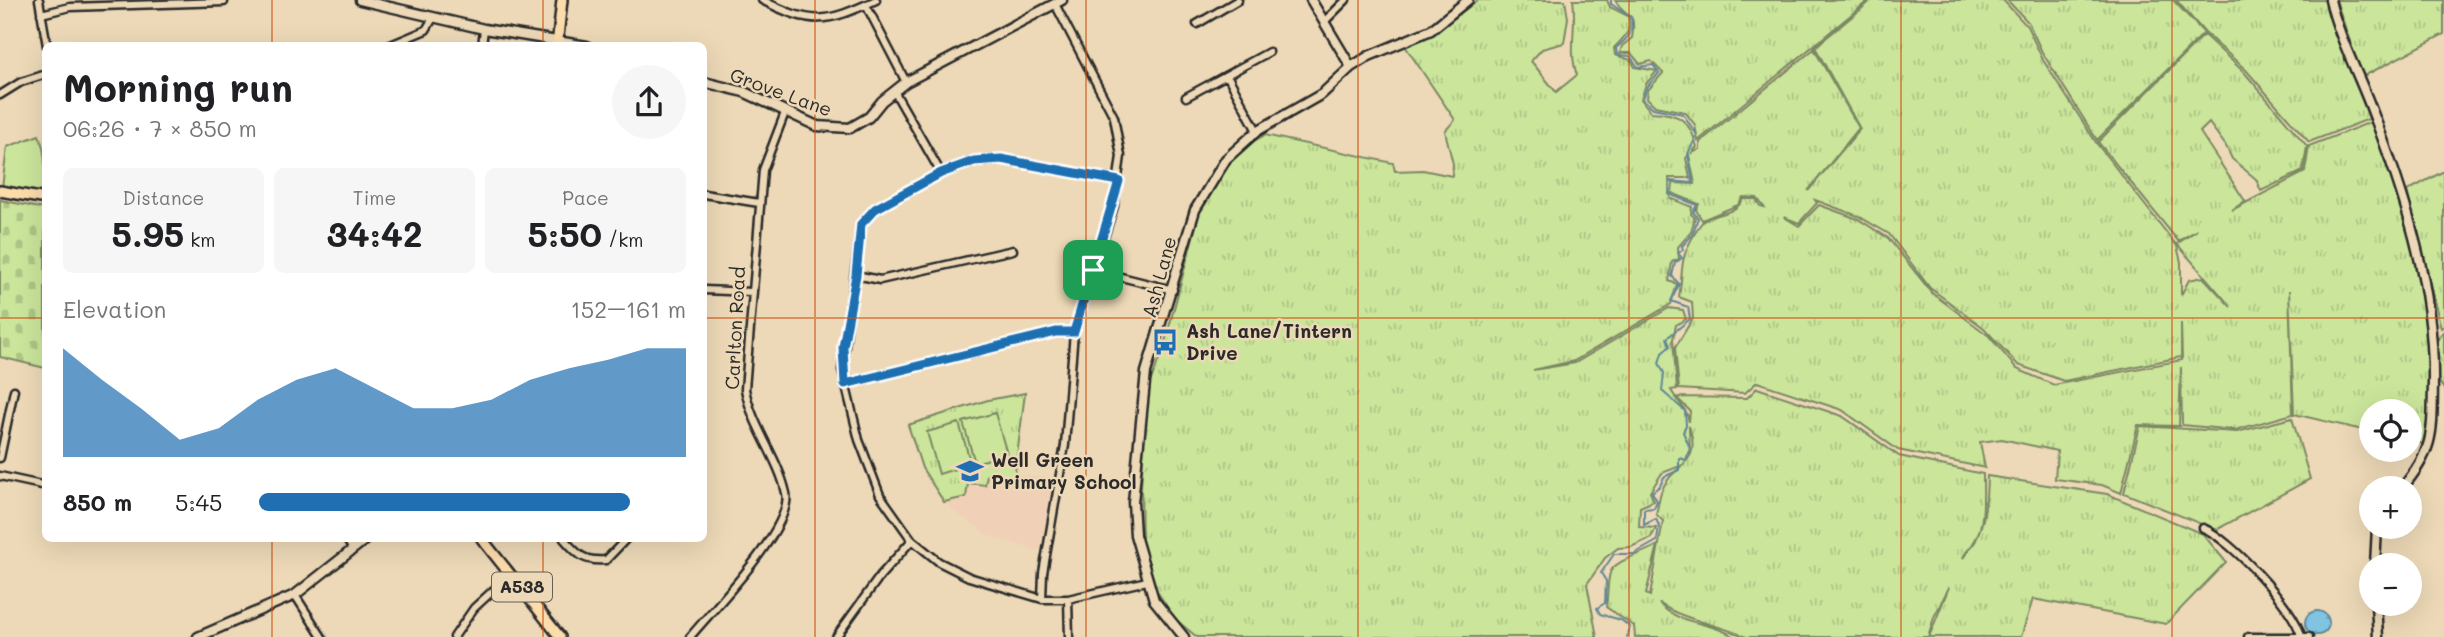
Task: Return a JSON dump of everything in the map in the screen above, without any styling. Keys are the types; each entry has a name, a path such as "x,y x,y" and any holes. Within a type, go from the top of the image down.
{"main road":[{"path":"557,42 562,0"},
{"path":"0,191 42,198"},
{"name":"A538","path":"485,542 512,573 560,637"}],"street":[{"path":"39,0 46,42"},
{"path":"360,0 552,42"},
{"path":"762,0 808,19 848,14 876,0"},
{"path":"1197,24 1238,0"},
{"path":"1311,0 1351,67"},
{"path":"1324,22 1346,0"},
{"name":"Ash Lane","path":"1184,637 1160,609 1147,581 1135,535 1133,502 1143,390 1173,290 1185,238 1214,175 1226,159 1257,131 1322,94 1351,67 1431,30 1468,0"},
{"path":"2330,0 2402,190 2418,248 2429,310 2433,359 2431,444 2412,476"},
{"path":"41,14 70,7 224,2"},
{"path":"1042,599 1045,559 1065,445 1074,332 1119,181 1121,156 1114,117 1058,2"},
{"name":"Grove Lane","path":"707,83 744,92 817,126 850,128 869,117 906,82 1058,2"},
{"path":"866,5 906,82"},
{"path":"400,42 426,30 433,18"},
{"path":"482,42 484,29"},
{"path":"1185,97 1269,52"},
{"path":"0,95 21,82 42,75"},
{"path":"1227,75 1257,131"},
{"path":"894,92 941,173"},
{"name":"Carlton Road","path":"690,637 775,534 787,509 783,482 748,407 745,389 759,203 764,170 786,110"},
{"path":"1119,181 1001,159 974,161 941,173 875,209 861,224 856,275 843,347 845,384 859,440 880,495 912,541 939,562 970,577 1042,599 1068,599 1147,581"},
{"path":"707,194 759,203"},
{"path":"856,275 880,281 1013,250"},
{"path":"1093,270 1173,290"},
{"path":"707,290 752,292"},
{"path":"845,384 1056,332 1074,332"},
{"path":"0,458 14,390"},
{"path":"0,476 42,485"},
{"path":"2203,528 2226,544 2283,600 2301,636"},
{"path":"836,637 880,576 912,541"},
{"path":"348,542 353,549"},
{"path":"198,637 209,635 295,595 362,542"},
{"path":"567,542 580,558 593,561 606,560 623,542"},
{"path":"454,637 474,608 512,573"},
{"path":"295,595 322,637"},
{"path":"1068,599 1069,637"},
{"path":"2377,616 2378,637"},
{"path":"695,631 704,637"},
{"path":"2248,637 2309,637"}],"shaded area":[{"name":"Well Green Primary School","path":"1025,393 1015,474 1053,479 1040,551 991,537 951,509 922,468 908,425 988,400"}],"green space":[{"path":"1478,0 1565,0 1568,18 1564,43 1542,49 1531,61 1556,92 1577,75 1573,57 1573,0 1607,0 1610,7 1628,16 1630,26 1627,34 1614,48 1615,55 1631,60 1635,67 1657,71 1646,84 1641,99 1651,112 1676,116 1687,124 1697,147 1691,154 1700,149 1700,142 1814,49 1859,128 1808,191 1860,129 1815,47 1872,0 2003,0 2027,26 2043,60 2097,144 2177,246 2181,262 2181,295 2189,280 2203,277 2231,307 2177,244 2197,230 2178,241 2098,142 2204,35 2244,72 2307,146 2303,171 2261,191 2256,179 2232,159 2209,123 2200,132 2245,201 2232,210 2305,172 2309,146 2371,122 2400,197 2421,274 2429,342 2428,445 2422,444 2422,399 2359,399 2359,429 2294,414 2289,290 2293,414 2235,430 2182,425 2181,367 2179,426 2138,425 2121,493 2102,485 2055,479 2057,451 2002,439 1980,442 1985,468 1898,450 1842,410 1757,382 1745,393 1679,389 1675,348 1693,318 1692,302 1679,297 1686,251 1703,221 1736,208 1743,199 1756,199 1760,206 1764,207 1757,198 1743,197 1738,205 1702,220 1696,210 1699,204 1672,193 1673,183 1695,184 1689,155 1686,158 1690,178 1669,178 1670,198 1692,207 1691,214 1695,218 1691,232 1678,247 1679,259 1672,262 1669,281 1677,284 1671,304 1574,361 1533,370 1575,363 1669,308 1683,310 1686,319 1676,325 1673,339 1677,389 1671,390 1689,422 1690,411 1676,397 1747,398 1757,388 1842,416 1899,456 1983,474 1983,507 1979,531 1983,520 1985,510 1987,476 2107,494 2203,534 2226,562 2166,624 2033,599 2021,637 1929,637 1949,587 1934,617 1928,637 1746,637 1680,614 1659,603 1675,615 1735,637 1635,637 1634,626 1606,607 1610,573 1617,564 1658,545 1646,594 1650,596 1663,521 1656,514 1660,494 1666,482 1683,465 1662,473 1650,492 1654,501 1640,507 1639,527 1656,528 1651,538 1631,547 1618,548 1605,558 1587,584 1597,637 1197,637 1175,619 1153,585 1142,544 1141,488 1147,391 1164,346 1201,207 1232,161 1247,145 1265,135 1393,163 1395,171 1423,170 1452,176 1453,164 1445,131 1455,120 1405,46 1441,28","holes":["1815,200 1858,216 1889,234 1930,288 1984,328 2018,365 2064,381 2181,357 2181,323 2182,360 2054,385 2017,369 1989,336 1932,293 1888,238 1858,219 1819,205 1799,226 1784,217 1799,223 1817,203","1689,426 1692,440 1690,456"]},
{"path":"1615,0 1869,0 1698,141 1695,125 1685,112 1655,106 1647,98 1648,90 1663,73 1651,61 1640,64 1631,53 1620,53 1622,46 1632,38 1633,22 1630,15"},
{"path":"2007,0 2173,0 2204,33 2097,140 2042,52 2028,22"},
{"path":"2176,0 2326,0 2369,119 2309,142 2246,70 2205,33"},
{"path":"2336,0 2444,0 2444,34 2362,77"},
{"path":"39,135 42,144 41,194 2,188 7,147"},
{"path":"2444,171 2444,326 2441,328 2407,191"},
{"path":"0,200 42,208 42,367 0,357"},
{"path":"2444,331 2444,389 2436,368 2435,351"},
{"name":"Well Green Primary School","path":"1025,393 1014,480 987,475 985,485 968,483 966,497 944,502 922,468 908,425 988,400"},
{"path":"995,413 1007,454 975,463 963,422"},
{"path":"2292,418 2310,479 2216,530 2124,493 2140,426 2237,432"},
{"path":"959,423 971,464 939,474 927,432"}],"water":[{"path":"2317,611 2328,618 2329,623 2322,634 2317,635 2306,628 2305,623 2312,612"}],"waterway":[{"path":"1611,0 1611,4 1631,17 1632,22 1629,35 1616,48 1617,55 1630,56 1638,67 1653,65 1659,73 1647,87 1643,99 1653,108 1683,114 1697,135 1688,154 1693,183 1670,181 1669,194 1697,205 1693,212 1698,218 1692,235 1682,246 1683,250 1678,253 1682,258 1675,263 1672,276 1679,284 1671,301 1688,307 1690,319 1667,338 1670,346 1662,353 1659,363 1664,373 1662,391 1685,411 1686,425 1683,432 1690,448 1686,460 1679,458 1679,470 1664,477 1660,486 1652,492 1657,501 1654,508 1644,509 1644,525 1656,519 1659,526 1657,541 1634,554 1614,554 1601,573 1606,581 1605,603 1597,608 1600,614 1621,620 1630,627 1627,637"}],"place":[{"name":"Ash Lane/Tintern Drive","path":"1165,342"},
{"name":"Well Green Primary School","path":"970,471"}],"route":[{"path":"1001,159 1119,181 1093,270 1074,332 1056,332 845,384 842,370 843,347 856,275 861,224 875,209 941,173 974,161 1001,159"}]}
